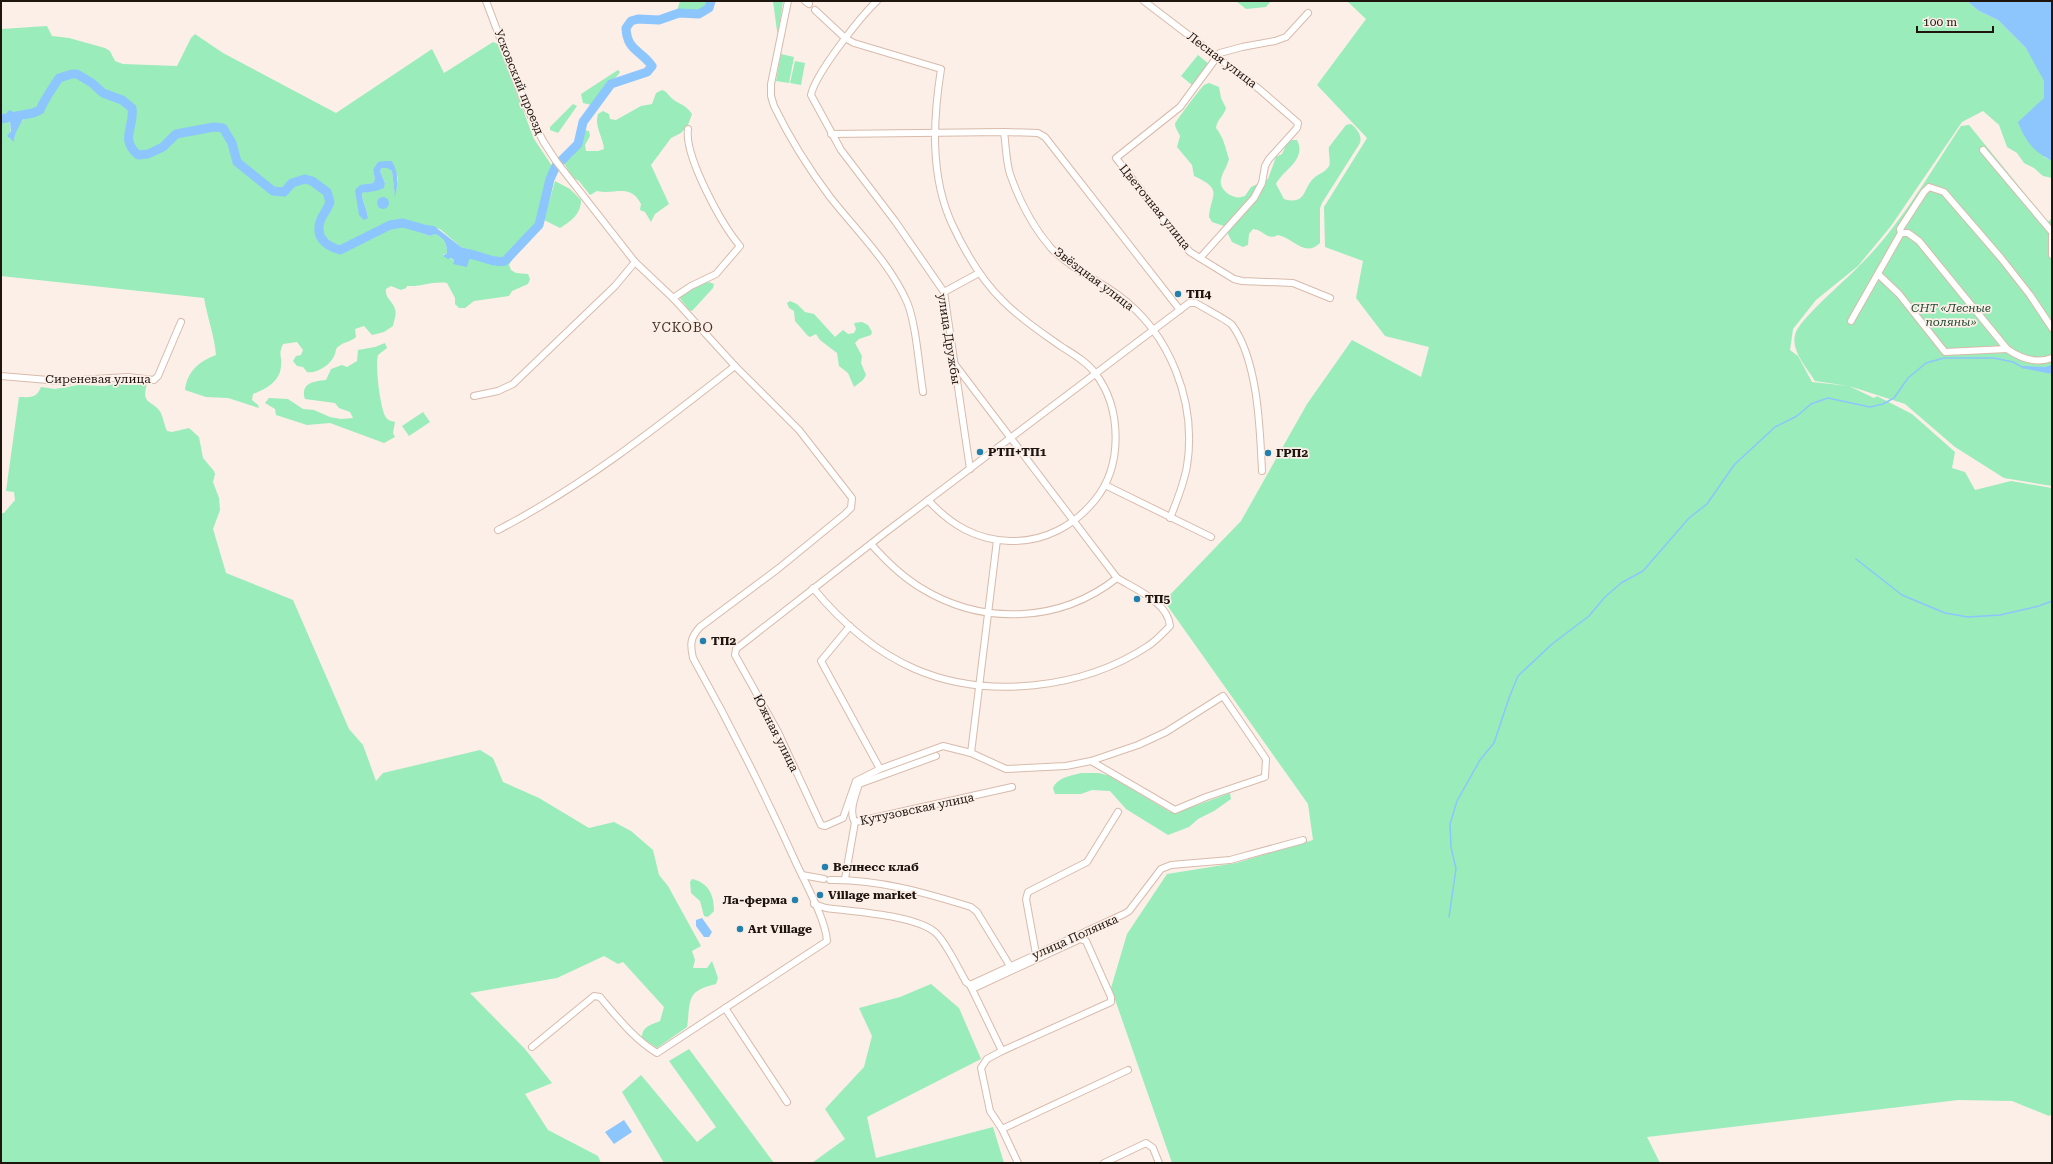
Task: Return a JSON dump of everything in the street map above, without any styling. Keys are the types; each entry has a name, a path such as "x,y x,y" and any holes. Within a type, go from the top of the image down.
{"street":[{"name":"Усковский проезд","path":"486,1 525,104 543,141 563,171 635,262 673,298 735,366 799,430 852,498 851,508 845,514 779,568 700,627 692,636 690,646 694,658 752,766 802,875"},
{"path":"788,1 771,84 771,96 774,106 813,172 830,197 873,250 902,291 910,312 923,392"},
{"name":"улица Дружбы","path":"877,1 866,12 846,38 815,85 812,95 831,134 895,221 944,292 953,362 970,469"},
{"name":"Лесная улица","path":"1144,1 1217,56 1297,121 1297,128 1269,159 1262,184 1254,198 1200,258"},
{"path":"816,10 846,38 854,43 940,69 936,101 935,132 937,160 945,204 952,224 979,273 1004,302 1026,322 1080,359 1095,373 1105,391 1115,421 1115,454 1105,485 1087,510 1060,530 1037,538 1017,541 986,538 958,527 928,500"},
{"path":"1217,56 1226,51 1286,37 1308,13"},
{"name":"Цветочная улица","path":"1217,56 1180,107 1116,158 1182,244 1190,252 1234,279 1242,281 1293,283 1330,298"},
{"path":"673,298 687,288 716,274 740,246 722,223 708,194 687,143 688,129"},
{"path":"831,134 1004,132 1038,134 1045,137 1180,310"},
{"name":"Звёздная улица","path":"1004,132 1010,173 1032,222 1052,248 1069,263 1122,298 1137,310 1154,331 1164,347 1182,388 1190,433 1187,466 1170,518"},
{"path":"1983,150 2052,232"},
{"path":"1851,321 1901,233 1900,229 1924,192 1929,187 1944,192 2001,258 2030,295 2052,328"},
{"path":"1901,233 1908,233 1919,241 2007,349 2018,357 2038,361 2052,358"},
{"path":"2052,236 2052,255"},
{"path":"474,396 498,391 517,380 615,286 635,262"},
{"path":"944,292 979,273"},
{"path":"1878,274 1899,294 1945,352 2007,349"},
{"path":"953,362 1011,438 1117,578 1155,601 1169,617 1170,626 1149,646 1130,657 1102,670 1073,679 1014,687 981,685 948,679 915,669 874,646 830,609 813,588 1011,438 1095,373 1154,331 1189,303 1196,303 1231,323 1239,337 1249,364 1259,415 1262,471"},
{"name":"Сиреневая улица","path":"1,376 60,381 128,377 154,380 158,376 181,322"},
{"path":"498,530 527,515 609,461 654,429 735,366"},
{"path":"1105,485 1211,537"},
{"path":"971,753 981,685 987,613 997,540"},
{"path":"871,544 891,566 921,589 951,603 987,613 1016,615 1039,613 1080,602 1099,593 1117,578"},
{"name":"Южная улица","path":"813,588 736,649 735,655 778,732 820,825 825,826 843,818 856,781 880,769 943,746 971,753 1002,768 1014,770 1066,766 1091,761 1138,745 1166,732 1223,696 1266,759 1265,776 1206,797 1175,810 1091,761"},
{"path":"850,626 821,661 880,769"},
{"path":"855,822 852,816 852,807 859,784 936,756"},
{"name":"Кутузовская улица","path":"845,879 855,822 1012,787"},
{"path":"1036,954 1026,899 1028,892 1087,862 1118,812"},
{"name":"улица Полянка","path":"971,987 1010,966 1124,914 1161,869 1171,865 1230,860 1303,840"},
{"path":"802,875 827,879 845,879 923,892 971,907 977,912 1010,966"},
{"path":"532,1047 594,996 600,997 625,1027 657,1053 827,941 802,875"},
{"path":"814,904 826,908 894,918 923,924 937,934 966,982 971,987 1002,1051"},
{"path":"971,987 1080,939 1086,941 1111,998 1111,1002 1002,1051 987,1059 982,1064 981,1068 990,1111 1002,1129 1018,1163"},
{"path":"725,1008 787,1102"},
{"path":"1002,1129 1128,1070"},
{"path":"1104,1163 1143,1144 1152,1145 1159,1163"}],"green space":[{"path":"680,1 713,1 700,11 677,11"},
{"path":"773,1 783,1 778,34 777,31"},
{"path":"1236,1 1271,1 1266,7 1246,9"},
{"path":"1347,1 1967,1 1979,11 1998,20 2026,48 2035,62 2044,81 2044,157 2052,161 2052,178 2043,176 2034,168 2024,163 2017,153 2007,147 1999,125 1983,111 1962,122 1891,226 1858,266 1816,300 1793,329 1790,350 1798,356 1812,382 1849,386 1874,398 1877,396 1912,414 1955,452 1952,468 1965,472 1975,490 2011,481 2052,488 2052,1114 2049,1116 2012,1101 1958,1100 1647,1137 1660,1163 1172,1163 1111,988 1127,934 1167,874 1236,863 1313,840 1308,804 1164,601 1241,521 1307,404 1352,340 1421,377 1429,347 1385,336 1356,298 1363,261 1325,247 1324,207 1367,138 1317,85 1366,19"},
{"path":"47,26 52,36 69,38 105,48 110,51 115,61 123,64 177,66 191,38 195,34 223,53 336,113 432,49 444,73 493,42 498,44 534,139 552,166 538,219 528,235 514,250 515,255 509,265 511,270 516,273 528,274 530,279 528,284 512,291 509,296 474,301 465,308 459,308 455,304 455,298 447,283 407,286 401,290 391,286 386,289 386,292 396,311 393,326 384,332 372,335 364,326 355,329 356,337 339,346 330,362 315,372 307,372 303,367 297,366 293,361 296,356 301,355 303,350 297,342 283,344 280,353 280,371 276,380 268,387 253,394 252,400 258,405 259,408 228,398 206,397 185,390 188,378 195,368 204,360 216,355 204,298 1,276 1,29","holes":["7,112 33,113 19,124 15,132 14,141 9,138 10,127 6,117","392,161 398,178 395,195 392,171 387,167 382,168 380,171 385,183 374,190 362,193 368,218 356,190 367,184 373,183 375,179 373,170","413,224 440,229 461,247 477,252 462,265 453,263 454,260 443,255 447,253 447,249 446,244 441,237 435,234 430,236 414,230"]},
{"path":"781,54 794,57 789,83 776,81"},
{"path":"1198,55 1209,64 1192,85 1181,76"},
{"path":"795,61 805,63 801,85 790,83"},
{"path":"618,70 620,72 618,75 601,92 591,105 583,103 581,94"},
{"path":"1209,83 1219,87 1221,98 1226,108 1216,128 1223,139 1229,159 1221,178 1222,186 1225,191 1234,197 1245,196 1251,187 1268,179 1276,157 1282,154 1287,143 1292,140 1297,140 1299,153 1297,159 1276,184 1284,199 1297,200 1301,198 1310,182 1328,168 1330,162 1329,147 1346,125 1351,124 1356,128 1359,133 1360,143 1322,203 1320,208 1320,243 1315,247 1304,248 1278,235 1271,237 1253,229 1249,234 1248,245 1243,247 1232,242 1224,226 1212,222 1209,217 1214,193 1209,185 1194,176 1192,165 1177,147 1180,136 1175,124 1201,88"},
{"path":"662,90 674,100 686,107 692,114 688,125 681,133 671,138 651,165 669,204 655,214 651,222 645,212 640,210 641,204 632,194 622,191 597,191 590,195 579,181 573,178 564,163 566,158 572,157 583,130 589,131 590,136 585,145 586,151 598,151 604,149 597,123 598,114 603,111 609,114 610,119 616,120 641,106 652,104 656,93"},
{"path":"573,104 577,106 558,133 550,130 550,127"},
{"name":"СНТ «Лесные поляны»","path":"1969,125 2048,222 2052,218 2052,486 2004,478 1955,447 1905,404 1849,386 1815,381 1800,359 1795,347 1794,341 1798,328 1886,236 1913,200 1961,126"},
{"path":"555,181 570,189 581,200 581,205 575,217 560,228 544,220"},
{"path":"709,282 714,284 713,288 692,311 689,310 679,297 696,286"},
{"path":"790,301 797,304 805,312 814,314 835,337 843,330 848,334 854,333 856,329 854,323 862,322 868,325 872,332 871,335 859,339 855,343 862,356 861,363 866,375 863,380 854,387 848,373 839,366 837,353 820,340 816,334 810,337 808,336 795,321 794,311 789,308 787,303"},
{"path":"385,343 387,348 378,355 377,360 378,386 385,416 391,421 395,422 393,433 395,437 384,443 330,423 307,425 276,415 275,409 265,403 269,398 288,399 303,409 314,410 330,417 341,419 353,418 350,412 339,408 335,403 305,399 304,389 313,382 326,380 331,369 342,365 347,367 357,361 358,350 375,347"},
{"path":"118,382 124,385 147,384 145,390 146,398 160,412 167,431 172,432 189,428 199,437 203,458 215,474 213,482 219,498 220,510 213,529 226,573 293,600 349,729 363,745 376,781 383,773 480,750 493,758 503,782 539,798 589,828 614,822 631,831 653,850 659,875 668,886 701,946 692,951 695,960 693,968 707,968 712,961 718,978 716,984 699,990 691,998 687,1027 657,1048 642,1038 645,1028 660,1021 664,1007 623,962 618,964 604,956 557,978 470,993 525,1049 552,1083 525,1094 548,1130 598,1156 601,1163 1,1163 1,513 4,513 15,500 14,492 6,491 19,397 29,397 35,395 41,387 55,389 78,385 106,386"},
{"path":"423,412 430,422 409,436 402,426"},
{"path":"1081,773 1099,773 1110,776 1170,812 1181,811 1230,793 1231,799 1214,811 1198,819 1189,827 1168,835 1126,809 1110,791 1092,790 1081,794 1055,794 1053,788 1058,781"},
{"path":"692,879 703,883 712,895 714,911 708,917 704,916 700,901 691,893 690,882"},
{"path":"931,984 959,1008 981,1059 867,1117 876,1158 993,1127 1004,1163 812,1163 845,1139 825,1109 864,1067 872,1036 859,1008 900,997"},
{"path":"689,1049 774,1163 664,1163 622,1092 641,1075 697,1142 716,1127 669,1061"}],"water":[{"path":"1967,1 2052,1 2052,161 2035,150 2027,140 2018,122 2044,98 2044,81 2026,48 1998,20 1979,11"},
{"path":"10,110 16,114 33,112 24,117 16,132 14,142 7,136 11,131 10,122 6,118 7,112"},
{"path":"392,161 396,170 397,183 395,197 392,171 387,168 382,168 380,171 385,183 384,188 362,193 368,218 364,220 359,215 355,190 360,185 373,183 375,179 373,170 378,162"},
{"path":"383,197 387,199 389,203 387,207 383,209 379,207 377,203 379,199"},
{"path":"411,223 434,226 461,247 477,252 469,260 467,267 453,264 454,260 443,256 447,253 446,244 441,237 435,234 430,236 414,230"},
{"path":"2052,365 2052,374 2022,368 2024,366 2045,367"},
{"path":"702,918 712,932 709,937 704,937 696,926 696,920"},
{"path":"624,1120 632,1132 614,1144 605,1132"}],"waterway":[{"path":"464,253 500,262 505,261 539,225 550,179 556,166 578,144 583,122 611,84 647,72 652,66 635,50 629,41 626,28 631,21 638,19 659,20 679,13 699,14 709,8 711,1"},
{"path":"1,119 33,113 40,110 59,78 77,74 92,83 103,93 122,100 132,108 129,143 138,155 148,154 163,147 176,134 214,127 223,128 232,143 237,162 273,191 284,192 292,183 305,179 312,181 327,192 330,202 319,225 322,239 330,246 340,250 390,225 403,223 424,229"},
{"path":"1449,917 1456,869 1451,847 1450,824 1457,801 1480,760 1494,743 1518,676 1552,644 1589,616 1604,598 1621,583 1643,571 1689,518 1707,504 1734,465 1775,427 1797,416 1811,404 1828,398 1870,407 1883,404 1894,398 1908,378 1926,363 1944,358 1994,358 2013,362 2024,368"},
{"path":"1856,559 1902,595 1945,613 1968,617 2000,615 2039,606 2052,601"}],"place":[{"name":"ТП4","path":"1178,294"},
{"name":"РТП+ТП1","path":"980,452"},
{"name":"ГРП2","path":"1268,453"},
{"name":"ТП5","path":"1137,599"},
{"name":"ТП2","path":"703,641"},
{"name":"Велнесс клаб","path":"825,867"},
{"name":"Village market","path":"820,895"},
{"name":"Ла-ферма","path":"795,900"},
{"name":"Art Village","path":"740,929"}],"district":[{"name":"УСКОВО","path":"683,327"}]}
